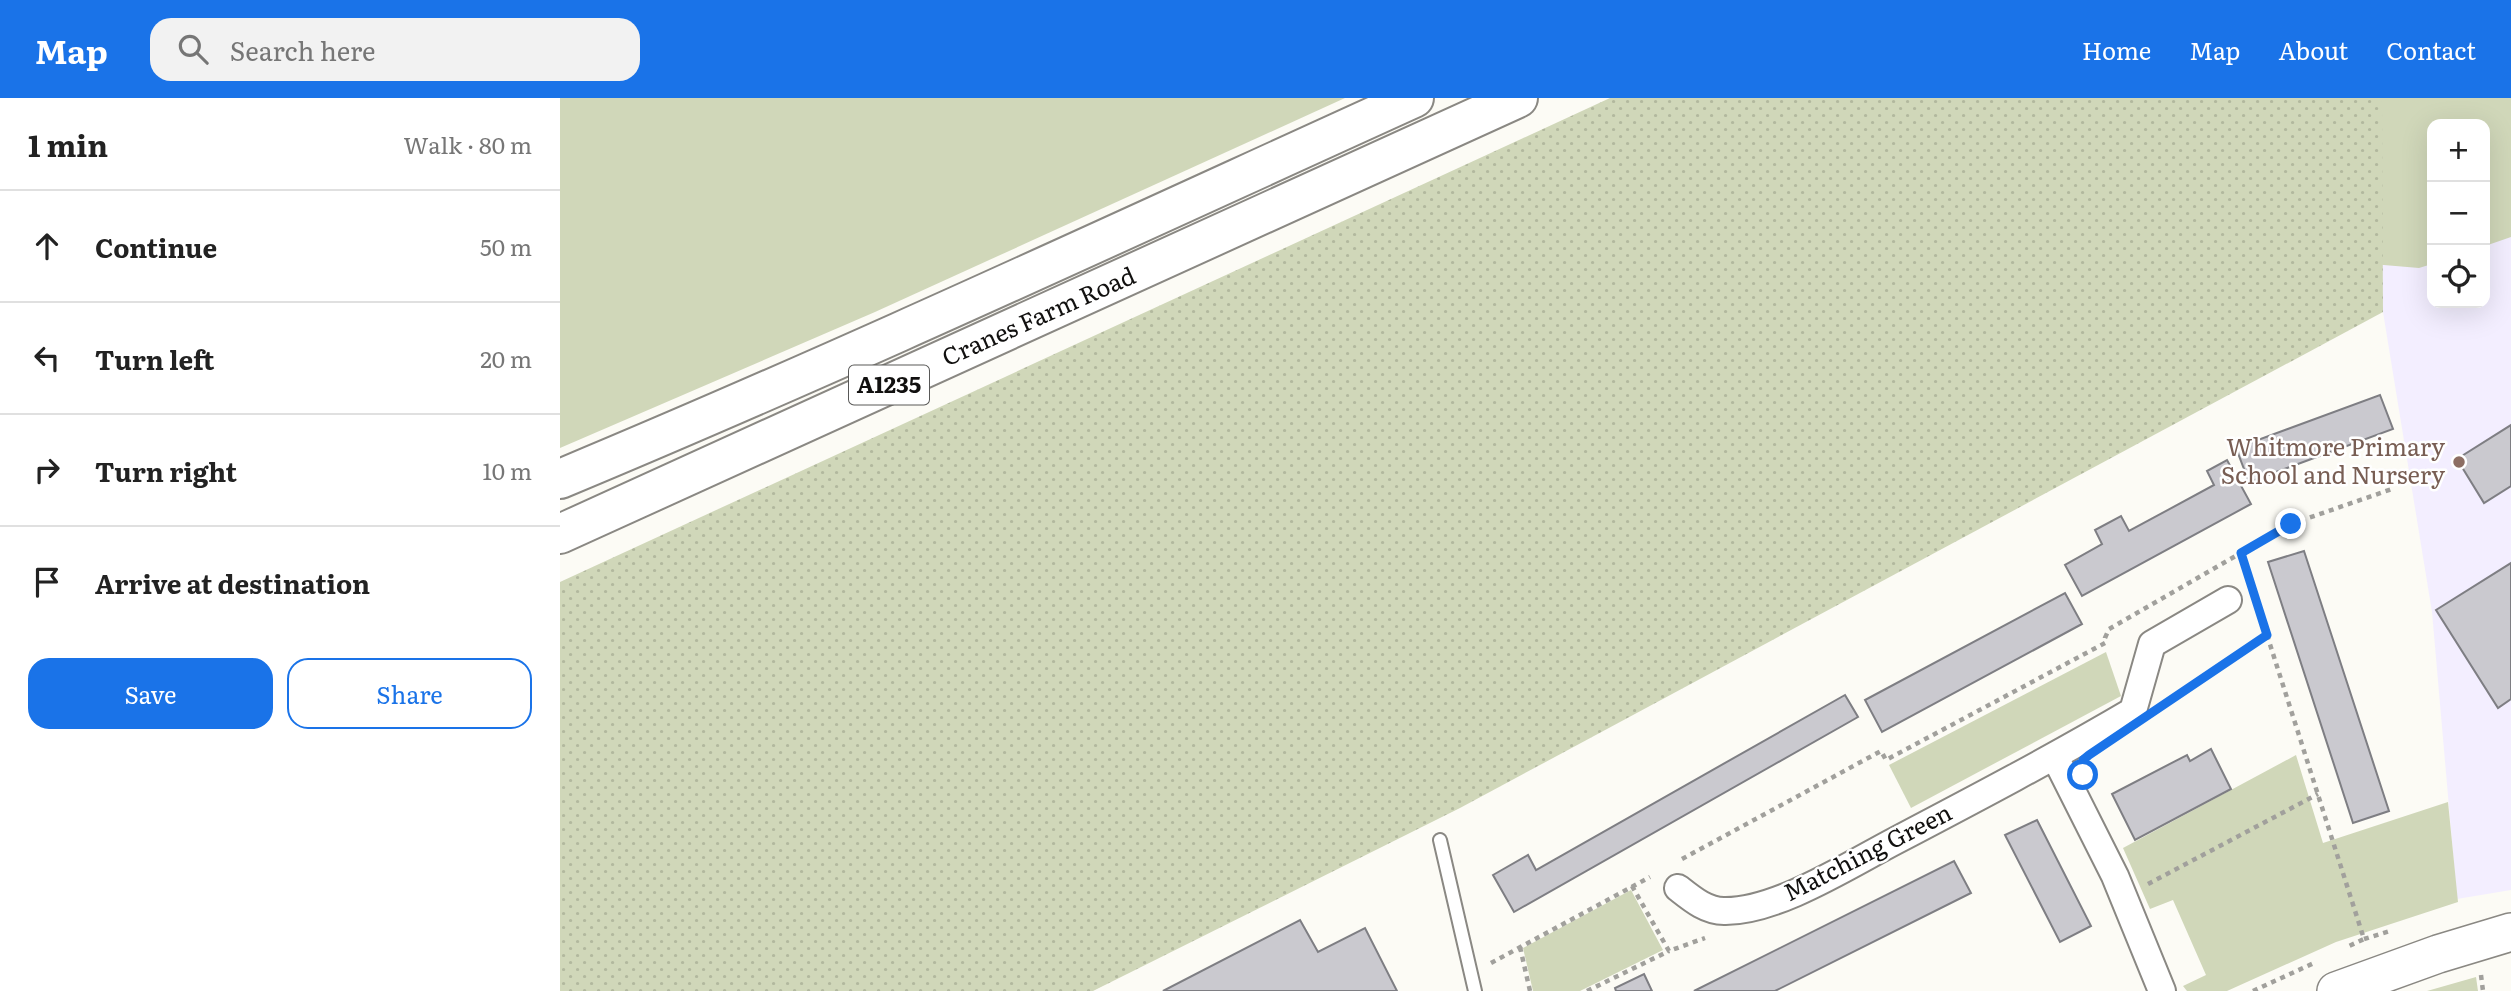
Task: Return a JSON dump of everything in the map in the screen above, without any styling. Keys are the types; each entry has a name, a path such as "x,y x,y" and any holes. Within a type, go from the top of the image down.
{"main road":[{"name":"Cranes Farm Road","path":"560,479 890,337 1414,98"},
{"name":"Cranes Farm Road","path":"560,534 1518,98"}],"street":[{"name":"Matching Green","path":"1667,881 1700,905 1723,911 1752,908 1784,897 2054,757 2133,711 2152,644 2228,600"},
{"path":"2054,757 2115,876 2162,991"},
{"path":"2325,977 2375,984 2511,932"}],"lane":[{"path":"1440,839 1475,991"}],"path":[{"path":"1680,861 1881,751 1886,760 2105,643 2109,629 2291,524 2392,489"},
{"path":"2241,553 2252,588"},
{"path":"2256,600 2364,939 2340,951"},
{"path":"2156,710 2267,635"},
{"path":"2137,890 2318,794"},
{"path":"1485,967 1632,887 1667,881"},
{"path":"1632,887 1669,951"},
{"path":"1587,991 1669,951 1706,938"},
{"path":"1520,947 1530,991"},
{"path":"2253,991 2325,977"}],"shaded area":[{"name":"Whitmore Primary School and Nursery","path":"2375,98 2511,98 2511,890 2457,899 2432,612 2383,312 2372,264"}],"green space":[{"path":"560,98 1345,98 875,312 560,448"},
{"path":"1610,98 2382,98 2383,312 1460,808 1093,991 560,991 560,582"},
{"path":"2375,98 2511,98 2511,237 2490,244 2490,119 2427,119 2427,266 2419,268 2372,264"},
{"path":"2106,652 2121,696 1911,808 1889,765"},
{"path":"2296,755 2323,843 2448,802 2458,902 2336,942 2227,991 2187,991 2183,986 2206,975 2173,900 2150,909 2123,848"},
{"path":"1631,890 1663,950 1580,991 1533,991 1523,948"},
{"path":"2476,977 2478,991 2427,991"}],"building":[{"path":"2380,395 2393,429 2249,482 2236,448"},
{"path":"2511,425 2511,486 2484,503 2457,459"},
{"path":"2227,460 2251,504 2082,596 2065,565 2102,544 2095,530 2121,516 2129,531 2214,485 2207,471"},
{"path":"2304,551 2389,811 2353,823 2268,562"},
{"path":"2511,563 2511,699 2498,708 2436,610"},
{"path":"2065,593 2082,624 1882,732 1865,700"},
{"path":"1845,695 1858,717 1514,912 1493,875 1528,855 1536,870"},
{"path":"2211,749 2231,789 2135,840 2112,794 2187,755 2190,761"},
{"path":"2037,820 2091,926 2060,942 2005,835"},
{"path":"1954,861 1971,893 1775,991 1694,991"},
{"path":"1300,920 1318,952 1365,928 1397,991 1163,991"},
{"path":"1644,974 1652,991 1616,991 1615,988"}],"place":[{"name":"Whitmore Primary School and Nursery","path":"2459,462"}],"route":[{"path":"2083,775 2083,760 2089,755 2267,635 2241,553 2291,524"}]}
